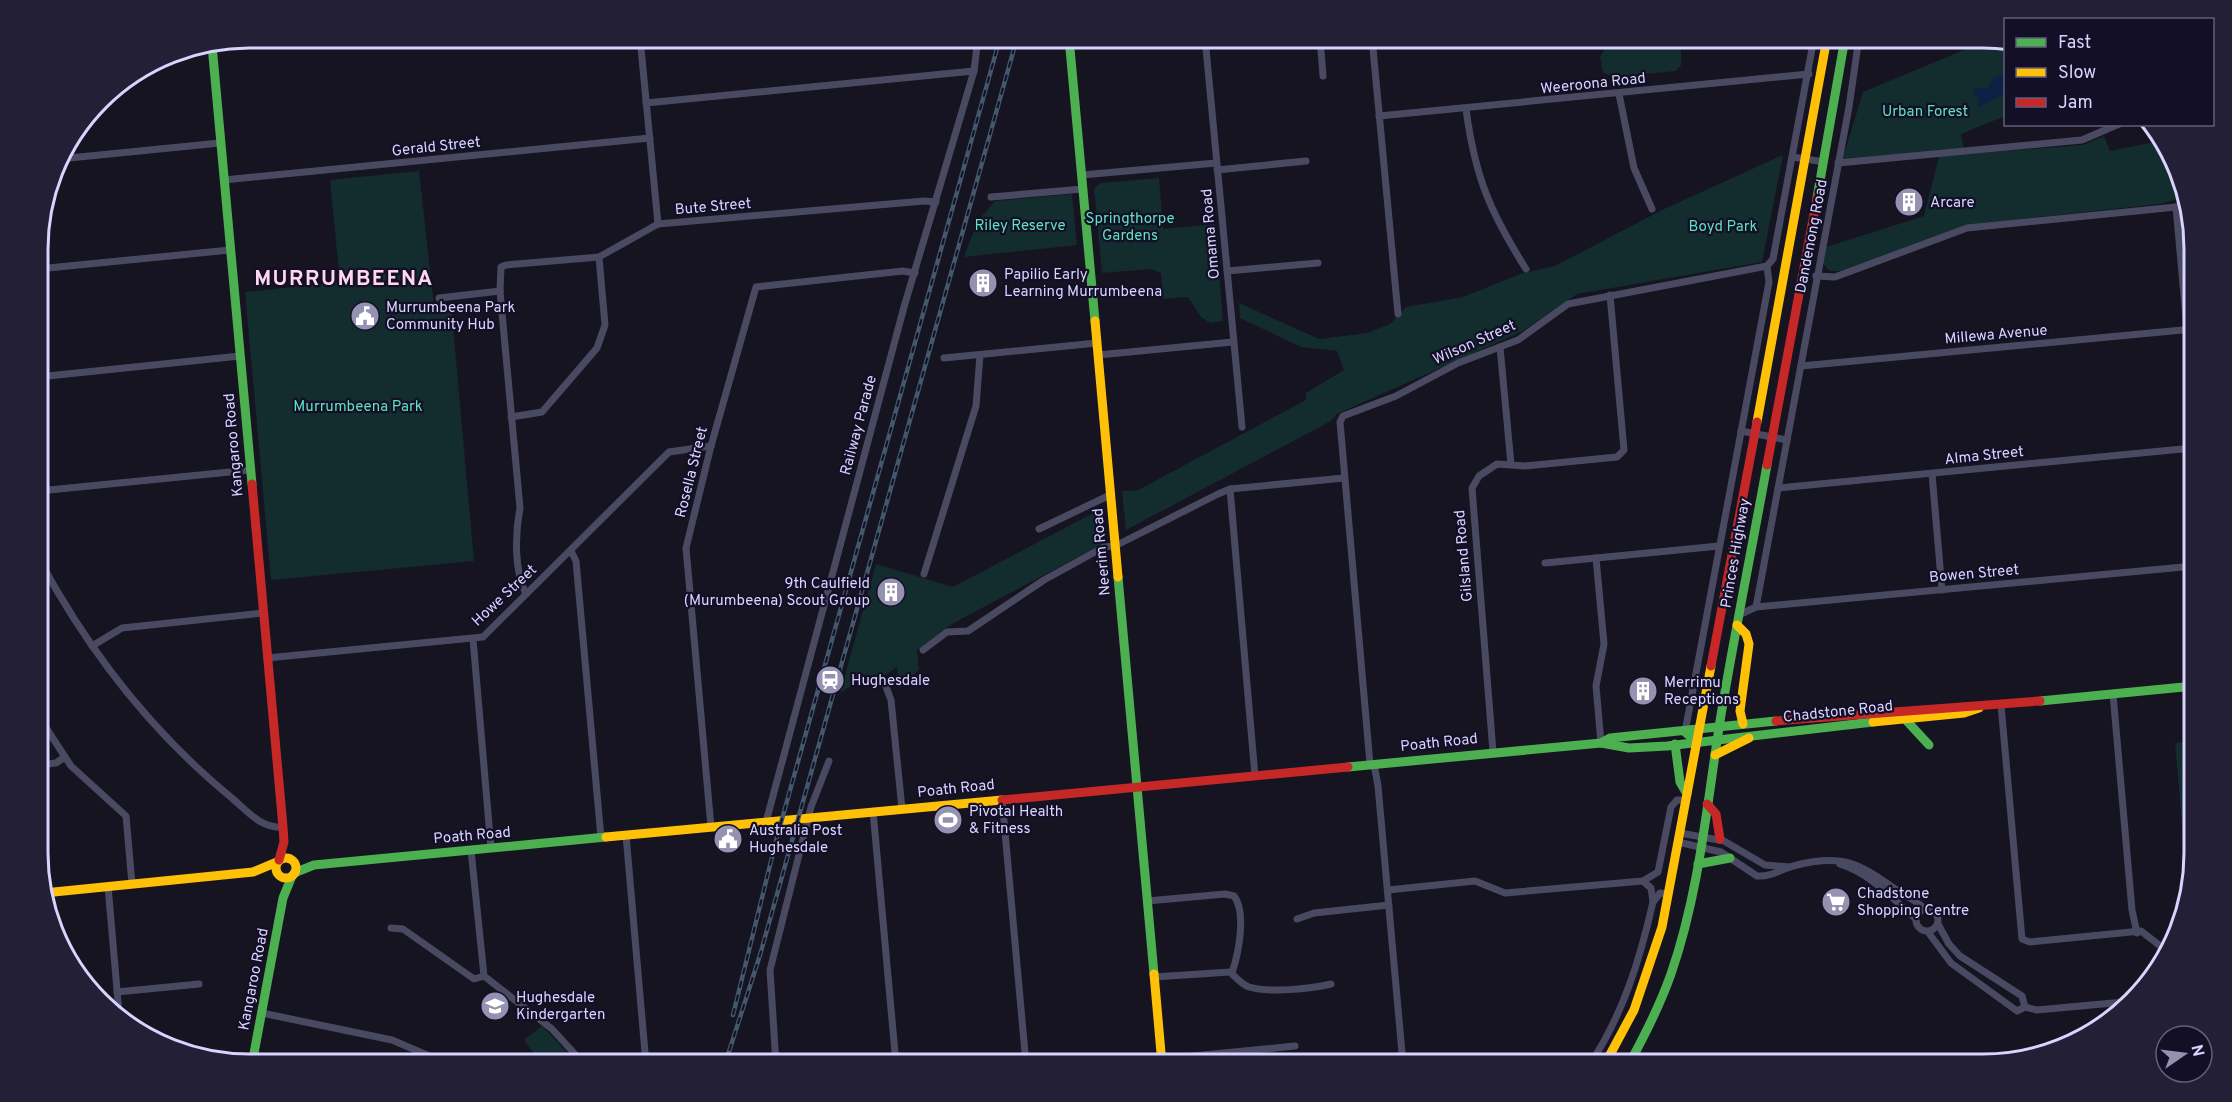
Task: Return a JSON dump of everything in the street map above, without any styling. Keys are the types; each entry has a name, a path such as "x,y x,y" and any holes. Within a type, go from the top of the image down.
{"main road":[{"name":"Neerim Road","path":"1070,48 1161,1054"},
{"name":"Princes Highway","path":"1686,797 1825,48"},
{"name":"Princes Highway","path":"1635,1054 1647,1035 1670,976 1698,864 1737,625 1844,48"},
{"name":"Kangaroo Road","path":"213,52 284,842 292,860"},
{"path":"1737,625 1746,634 1749,648 1740,707 1743,724"},
{"name":"Chadstone Road","path":"1699,730 1743,724 1964,705 1981,707 2184,687"},
{"name":"Chadstone Road","path":"1697,742 1964,713 1981,707"},
{"path":"1905,719 1929,745"},
{"name":"Poath Road","path":"292,860 314,865 1601,743 1610,738 1699,730"},
{"path":"1685,732 1697,742"},
{"path":"1715,755 1754,736"},
{"name":"Poath Road","path":"1601,743 1611,747 1697,742"},
{"path":"1611,1054 1627,1025 1646,980 1658,943 1686,797 1680,782 1675,744"},
{"path":"1707,804 1716,814 1720,839"},
{"name":"Kangaroo Road","path":"278,861 284,842"},
{"path":"1698,864 1730,858"},
{"path":"52,892 253,872 279,875 285,878 293,875 296,867 292,860 278,861 253,872"},
{"path":"278,861 279,875"},
{"name":"Poath Road","path":"293,875 314,865"},
{"name":"Kangaroo Road","path":"279,875 283,898"},
{"name":"Kangaroo Road","path":"254,1054 283,898 293,875"}],"street":[{"path":"641,48 658,224"},
{"name":"Railway Parade","path":"766,822 915,273 974,71 977,48"},
{"name":"Omama Road","path":"1206,48 1242,427"},
{"path":"1321,48 1323,76"},
{"path":"1373,48 1398,314"},
{"path":"1685,732 1768,282 1767,266 1773,259 1813,48"},
{"name":"Dandenong Road","path":"1756,607 1857,48"},
{"path":"646,103 974,71"},
{"name":"Weeroona Road","path":"1379,116 1809,74"},
{"path":"1619,94 1634,168 1652,209"},
{"path":"1466,109 1472,154 1482,188 1496,222 1526,269"},
{"path":"1838,163 2082,140 2114,126"},
{"name":"Gerald Street","path":"224,180 650,138"},
{"path":"70,158 220,143"},
{"name":"Dandenong Road","path":"1792,157 1824,162"},
{"path":"1082,175 1306,161"},
{"path":"991,197 1083,189"},
{"name":"Bute Street","path":"500,291 501,267 506,264 598,257 658,224 924,201 936,202"},
{"path":"1816,276 1835,277 1967,228 2176,207 2184,277"},
{"path":"48,267 230,250"},
{"path":"511,417 542,412 597,348 605,325 598,257"},
{"path":"1227,271 1318,263"},
{"name":"Wilson Street","path":"1344,478 1340,426 1341,419 1346,414 1396,396 1458,363 1518,340 1568,304 1767,266"},
{"name":"Rosella Street","path":"711,827 686,548 711,446 756,287 903,271 915,273"},
{"path":"439,297 500,291 520,508 516,529 521,585 526,594"},
{"path":"1500,347 1511,464 1525,466 1617,457 1624,450 1610,295"},
{"name":"Millewa Avenue","path":"1801,366 2184,330"},
{"path":"1098,355 1233,342"},
{"path":"944,358 1096,343"},
{"path":"924,574 976,406 980,355"},
{"path":"48,376 240,356"},
{"path":"1741,430 1786,440"},
{"name":"Howe Street","path":"267,658 472,639 487,634 669,452 711,446"},
{"name":"Alma Street","path":"1778,488 2184,449"},
{"name":"Gilsland Road","path":"1493,752 1471,496 1475,481 1484,470 1497,464 1511,464"},
{"path":"48,490 250,470"},
{"path":"1932,474 1942,590"},
{"path":"923,650 947,632 968,631 1044,580 1104,547 1115,546 1230,489 1344,478 1378,786 1402,1054"},
{"path":"1230,489 1255,776"},
{"path":"1040,529 1110,495"},
{"path":"1545,563 1719,546"},
{"path":"570,551 576,561 601,838"},
{"path":"1596,558 1604,644 1596,686 1601,743"},
{"name":"Bowen Street","path":"1756,607 2184,567"},
{"path":"48,573 92,646 135,702 197,768 263,824 283,827"},
{"path":"1739,615 1756,607"},
{"path":"92,646 114,630 127,627 263,613"},
{"path":"472,639 491,848"},
{"path":"885,684 891,700 902,809"},
{"path":"2113,694 2135,932"},
{"path":"2001,705 2022,939 2030,942 2135,932 2146,934 2160,947"},
{"path":"48,731 65,757 126,816 132,884"},
{"path":"48,764 56,763 65,757"},
{"path":"775,1054 770,970 809,818 829,761"},
{"path":"1670,883 1663,881 1658,872 1671,807 1677,800 1686,797"},
{"path":"1002,799 1025,1054"},
{"path":"873,811 895,1054"},
{"path":"626,835 645,1054"},
{"path":"1679,837 1701,841 1720,839 1733,844 1765,865 1790,867 1849,862 1864,867 1924,909 1936,913 1938,924 1958,954 2022,996 2025,1007"},
{"path":"1701,841 1757,876 1776,874 1790,867"},
{"path":"471,850 484,976 552,1029 575,1054"},
{"path":"1829,862 1844,865 1868,878 1902,904 1916,919 1920,929 1928,932 1956,967 2012,1009 2017,1011 2025,1007 2037,1010 2116,1003"},
{"path":"1388,890 1475,881 1504,893 1643,881 1658,872"},
{"path":"1643,881 1650,888 1653,902"},
{"path":"108,886 118,1005"},
{"path":"1596,1054 1617,1016 1633,977 1653,902 1660,893 1668,894"},
{"path":"1147,901 1225,894 1234,896 1239,907 1240,944 1232,973"},
{"path":"1297,919 1314,913 1389,905"},
{"path":"1916,919 1924,909"},
{"path":"1928,932 1938,924"},
{"path":"391,928 403,929 474,979 484,976"},
{"path":"1154,978 1207,972 1232,973 1245,985 1252,987 1284,989 1331,984"},
{"path":"117,992 199,984"},
{"path":"262,1013 392,1040 425,1054"},
{"path":"1224,1054 1295,1046"}],"green space":[{"path":"1680,48 1681,65 1676,71 1612,77 1603,72 1600,57 1605,49"},
{"name":"Urban Forest","path":"1968,48 2004,50 2004,116 1961,134 1964,149 1842,161 1863,92"},
{"path":"2104,136 2110,151 2152,142 2169,172 2177,199 2160,204 1974,224 1841,271 1830,271 1823,264 1826,247 1924,216 1939,156 2083,145"},
{"name":"Boyd Park","path":"1783,155 1762,262 1577,294 1523,331 1337,414 1331,421 1126,530 1122,491 1138,490 1306,400 1306,393 1344,370 1337,351 1301,347 1240,318 1239,303 1319,339 1367,333 1390,324 1406,307 1463,297 1520,274 1555,266 1662,210"},
{"name":"Murrumbeena Park","path":"419,171 434,306 451,304 474,561 271,580 245,292 340,282 330,180"},
{"name":"Springthorpe Gardens","path":"1159,178 1163,229 1215,224 1223,321 1210,323 1201,317 1188,297 1163,299 1161,273 1151,269 1102,273 1094,188 1101,183"},
{"name":"Riley Reserve","path":"1072,194 1077,245 964,257 977,222 995,201"},
{"path":"1101,509 1104,543 952,624 917,650 919,670 900,688 897,667 867,688 856,683 840,693 876,564 953,587"},
{"path":"2184,742 2184,849 2175,743"},
{"path":"542,1026 569,1054 534,1054 524,1040"}],"water":[{"path":"2003,76 2004,94 1978,108 1978,98 1973,91 1975,88 1988,88 1994,77"}],"railway":[{"path":"733,1015 777,837 997,48"},
{"path":"728,1054 760,955 1014,48"}],"traffic: fast":[{"path":"1070,48 1095,321"},
{"path":"1817,198 1843,48"},
{"path":"213,52 252,484"},
{"path":"1634,1054 1667,986 1689,910 1702,846 1726,684 1767,465"},
{"path":"1118,577 1154,974"},
{"path":"2040,701 2184,687"},
{"path":"1905,719 1929,745"},
{"path":"1348,767 1601,743 1610,738 1776,721"},
{"path":"1601,743 1629,748 1667,746 1873,722"},
{"path":"1685,732 1697,742"},
{"path":"1675,744 1680,782 1687,794"},
{"path":"294,873 314,865 606,837"},
{"path":"1698,864 1730,858"},
{"path":"254,1054 283,898 292,876"}],"traffic: slow":[{"path":"1757,422 1825,48"},
{"path":"1095,321 1118,577"},
{"path":"1737,625 1746,634 1749,644 1740,711 1743,724"},
{"path":"1610,1054 1634,1010 1662,927 1711,666"},
{"path":"1873,722 1964,713 1979,708"},
{"path":"1715,755 1749,738"},
{"path":"606,837 1002,800"},
{"path":"286,858 293,861 296,868 293,875 286,878 279,875 276,868 279,861 286,858"},
{"path":"52,892 253,872 277,862"},
{"path":"1154,974 1161,1054"}],"traffic: jam":[{"path":"1767,465 1817,198"},
{"path":"1711,666 1757,422"},
{"path":"252,484 283,827 284,842 279,860"},
{"path":"1776,721 2040,701"},
{"path":"1002,800 1348,767"},
{"path":"1707,804 1716,814 1720,839"}],"place":[{"name":"Arcare","path":"1909,202"},
{"name":"Papilio Early Learning Murrumbeena","path":"983,283"},
{"name":"Murrumbeena Park Community Hub","path":"365,316"},
{"name":"9th Caulfield (Murumbeena) Scout Group","path":"891,592"},
{"name":"Hughesdale","path":"830,680"},
{"name":"Merrimu Receptions","path":"1643,691"},
{"name":"Pivotal Health & Fitness","path":"948,820"},
{"name":"Australia Post Hughesdale","path":"728,839"},
{"name":"Chadstone Shopping Centre","path":"1836,902"},
{"name":"Hughesdale Kindergarten","path":"495,1006"}],"district":[{"name":"MURRUMBEENA","path":"344,278"}]}
